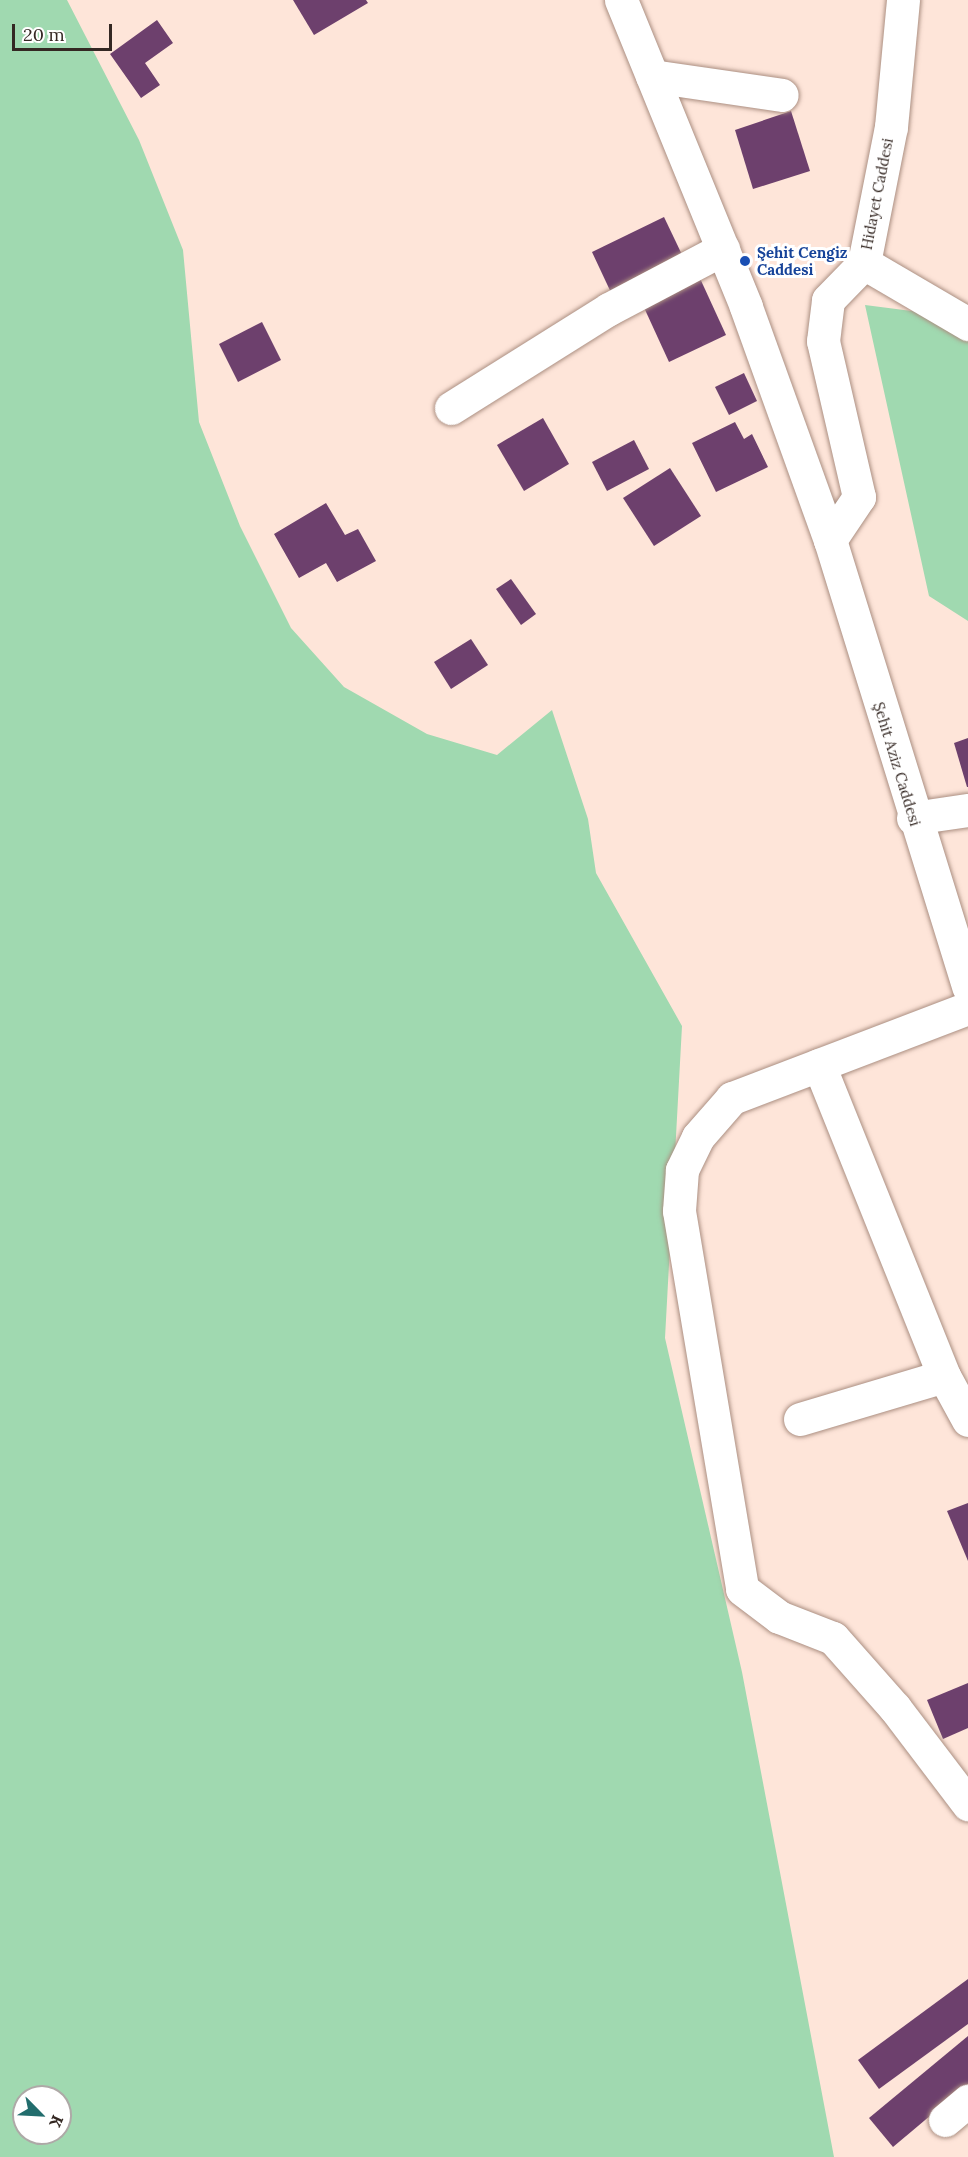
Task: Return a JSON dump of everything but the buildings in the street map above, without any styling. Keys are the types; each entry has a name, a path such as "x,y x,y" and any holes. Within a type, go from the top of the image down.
{"street":[{"path":"621,0 723,249 830,540"},
{"name":"Hidayet Caddesi","path":"830,540 859,497 823,341 828,300 864,263 891,128 903,0"},
{"path":"652,76 782,95"},
{"path":"451,408 609,309 723,249"},
{"path":"864,263 968,324"},
{"name":"Şehit Aziz Caddesi","path":"830,540 913,818 968,987"},
{"path":"913,818 968,810"},
{"path":"968,1008 732,1098 698,1137 682,1170 679,1211 742,1589 779,1617 833,1638 895,1708 968,1804"},
{"path":"819,1065 944,1376 968,1420"},
{"path":"800,1419 944,1376"}],"green space":[{"path":"0,0 67,0 139,140 183,250 199,422 240,526 291,628 344,687 427,734 497,755 552,710 588,819 596,873 682,1026 665,1338 742,1672 834,2157 0,2157"},
{"path":"865,305 935,314 968,311 968,621 929,596"}],"place":[{"name":"Şehit Cengiz Caddesi","path":"745,261"}]}
